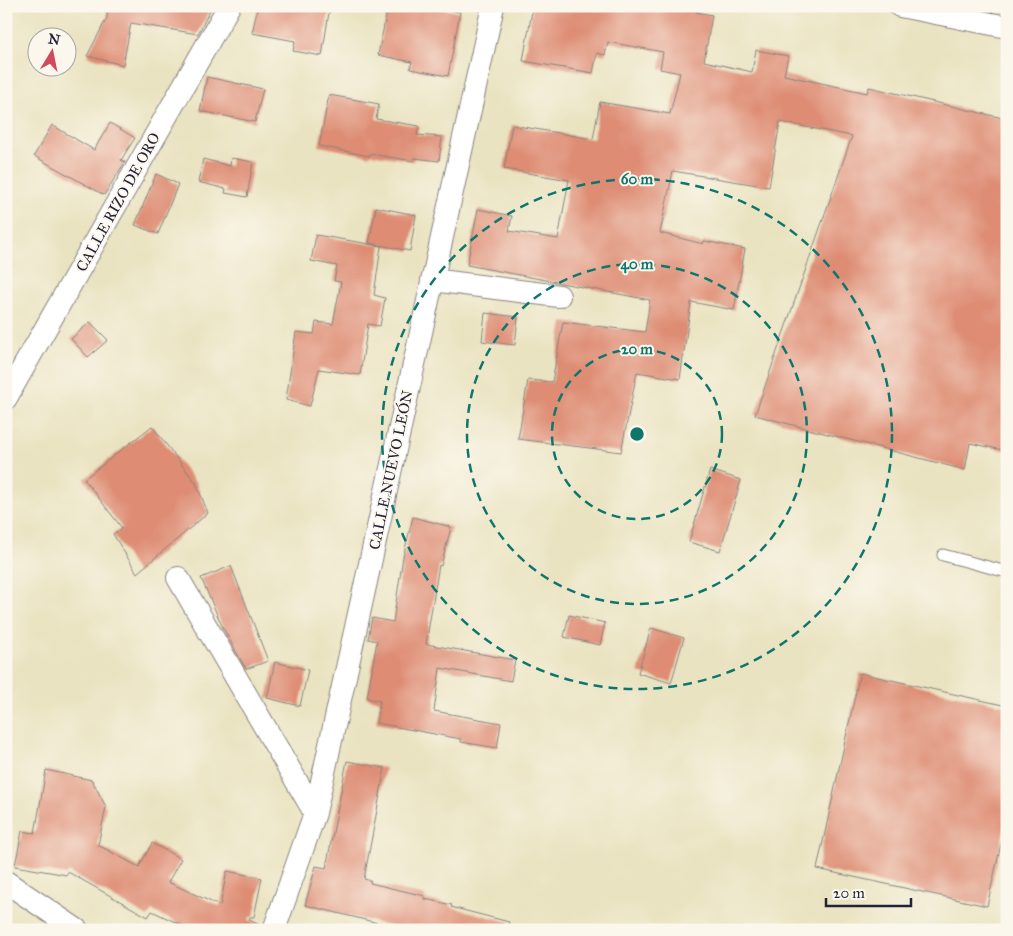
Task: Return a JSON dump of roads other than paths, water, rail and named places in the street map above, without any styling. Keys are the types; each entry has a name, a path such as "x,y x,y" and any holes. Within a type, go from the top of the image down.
{"street":[{"name":"CALLE RIZO DE ORO","path":"6,398 229,6"},
{"name":"CALLE NUEVO LEÓN","path":"278,929 315,813 493,6"},
{"path":"900,6 1007,27"},
{"path":"432,280 559,296"},
{"path":"178,578 315,813"},
{"path":"6,882 77,930"}],"lane":[{"path":"943,555 1007,572"}]}
